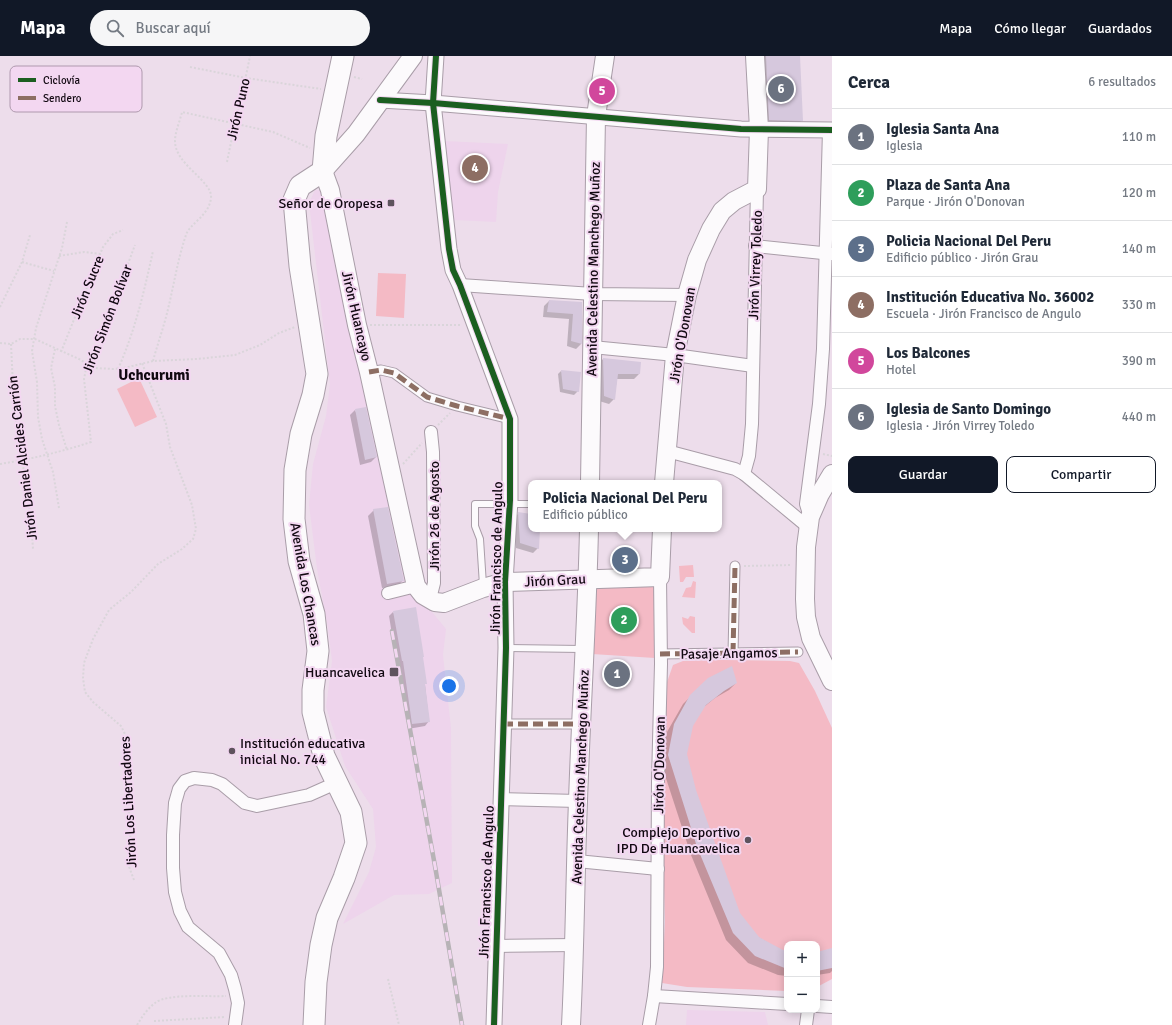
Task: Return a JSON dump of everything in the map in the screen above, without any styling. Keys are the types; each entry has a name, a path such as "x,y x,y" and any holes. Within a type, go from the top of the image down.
{"highway":[{"path":"324,161 326,136 342,56"},
{"name":"Avenida Los Chancas","path":"314,1025 316,982 321,945 327,918 344,878 356,843 351,812 324,756 313,712 318,652 314,614 299,561 294,519 295,470 301,434 313,395 317,374 300,266 294,200 300,186 324,161"}],"main road":[{"path":"324,161 356,134 413,56"},
{"name":"Avenida Celestino Manchego Muñoz","path":"590,480 596,116 604,56"},
{"name":"Jirón Virrey Toledo","path":"755,56 759,129 757,189"},
{"name":"Jirón Huancayo","path":"324,161 357,326 369,372 416,586"},
{"name":"Jirón O'Donovan","path":"664,480 675,355 686,295 711,229 722,211 734,201 757,189"},
{"path":"832,474 808,516 805,599 806,616 811,638 832,681"},
{"name":"Avenida Celestino Manchego Muñoz","path":"571,1025 589,532"},
{"name":"Jirón O'Donovan","path":"660,576 662,532"},
{"name":"Jirón Grau","path":"430,599 435,602 444,603 483,588 505,582 660,576"},
{"path":"416,586 423,595 430,599"}],"street":[{"name":"Jirón Francisco de Angulo","path":"436,56 433,103 449,249 453,270 510,419 510,504 505,582 506,648 494,1025"},
{"path":"380,100 596,116 741,129 830,130 829,254 821,379 808,516"},
{"name":"Jirón Virrey Toledo","path":"744,474 749,456 752,424 757,189"},
{"path":"756,246 829,254"},
{"path":"460,285 593,294 686,295"},
{"path":"592,347 675,355 753,366"},
{"path":"369,372 380,370 394,373 427,397 510,419"},
{"name":"Jirón 26 de Agosto","path":"430,599 434,583 433,452 431,432"},
{"path":"667,451 735,469 744,474 772,497 808,516"},
{"path":"772,497 786,502 808,516"},
{"path":"733,653 735,566"},
{"name":"Jirón O'Donovan","path":"649,1025 657,967 660,576"},
{"path":"388,592 416,586"},
{"name":"Pasaje Angamos","path":"660,654 798,652"},
{"path":"503,724 582,724"},
{"path":"236,1021 237,996 231,975 219,953 188,926 180,911 175,892 173,835 175,803 178,789 185,781 194,778 212,780 222,784 245,803 257,806 309,795 336,783"},
{"path":"501,799 578,801"},
{"path":"577,861 658,869"},
{"path":"497,946 575,945"},
{"path":"654,996 784,1004"},
{"path":"820,1006 832,1007"},
{"path":"806,1025 808,1013"}],"lane":[{"path":"483,588 480,539 475,526 475,504 528,504"},
{"path":"506,648 585,649"}],"path":[{"path":"190,66 246,78 335,91"},
{"path":"152,361 166,318 186,233 202,218 212,196 208,186 193,172 176,152 175,141 182,112 273,132 315,150 324,161"},
{"path":"58,508 53,472 42,439 38,417 37,382 32,351 36,328 59,256 67,222"},
{"path":"0,307 22,262 30,235"},
{"path":"118,369 127,348 138,314 152,251"},
{"path":"59,256 84,252 101,254"},
{"path":"22,262 54,271"},
{"path":"0,343 11,344 20,339 34,339 94,368 118,369 152,361 197,359 235,354 260,346 279,333 309,324"},
{"path":"357,326 475,325"},
{"path":"0,464 22,461 67,450 59,426 55,406 55,387 51,368 55,349"},
{"path":"735,566 806,565"},
{"path":"388,980 399,1025"},
{"path":"137,1025 145,1013 156,1002 170,997 237,996"},
{"path":"154,1021 236,1021"}],"shaded area":[{"path":"444,141 508,144 498,192 496,222 454,220"},
{"path":"315,190 325,190 409,584 446,629 443,655 451,728 452,883 429,894 394,895 343,924 369,872 376,847 373,809 345,766 326,707 332,661 328,628 317,569 309,505 313,464 326,416 330,384 309,203"},
{"path":"378,273 406,274 404,318 376,316"},
{"path":"139,378 157,417 135,427 117,389"},
{"path":"693,565 694,577 686,577 683,582 680,582 679,566"},
{"path":"693,581 696,582 695,598 682,597 686,588 691,587"},
{"path":"593,584 655,586 655,658 592,654"},
{"path":"690,616 695,617 695,633 692,633 683,624 682,617 688,619"},
{"name":"Complejo Deportivo IPD De Huancavelica","path":"683,661 790,661 799,663 815,691 832,728 832,979 820,985 820,941 784,941 784,991 687,987 662,983 665,922 662,810 666,685 673,665"},
{"path":"687,1010 765,1012 768,1025 686,1025"}],"building":[{"path":"766,56 800,56 803,121 769,120"},
{"path":"549,300 582,302 582,344 571,341 573,314 547,312"},
{"path":"603,358 641,362 640,374 618,374 615,400 604,396"},
{"path":"561,370 581,372 579,392 563,389"},
{"path":"366,407 377,457 365,460 355,409"},
{"path":"388,507 404,581 387,584 373,509"},
{"path":"518,512 528,514 528,532 540,532 539,549 520,543"},
{"path":"416,607 424,657 427,684 425,684 430,722 412,724 403,661 393,611"},
{"path":"732,666 737,683 706,705 693,726 687,754 696,790 740,913 759,937 784,950 784,968 755,956 733,933 697,847 668,755 674,724 690,695 708,678"},
{"path":"832,948 832,968 820,970 820,951"}],"railway":[{"path":"392,631 435,866 462,1025"}],"marked path":[{"path":"369,372 381,370 394,373 427,397 510,419"},
{"path":"733,653 735,566"},
{"path":"660,654 798,652"},
{"path":"503,724 582,724"}],"cycle path":[{"path":"436,56 433,103 449,249 453,270 510,419 510,500 505,582 506,648 494,1025"},
{"path":"380,100 433,103 741,129 832,130"}],"place":[{"name":"Iglesia de Santo Domingo","path":"781,89"},
{"name":"Los Balcones","path":"602,91"},
{"name":"Institución Educativa No. 36002","path":"475,168"},
{"name":"Señor de Oropesa","path":"391,203"},
{"name":"Policia Nacional Del Peru","path":"625,560"},
{"name":"Plaza de Santa Ana","path":"624,620"},
{"name":"Huancavelica","path":"394,672"},
{"name":"Iglesia Santa Ana","path":"617,674"},
{"name":"Institución educativa inicial No. 744","path":"232,751"},
{"name":"Complejo Deportivo IPD De Huancavelica","path":"748,840"}],"district":[{"name":"Uchcurumi","path":"154,375"}]}
